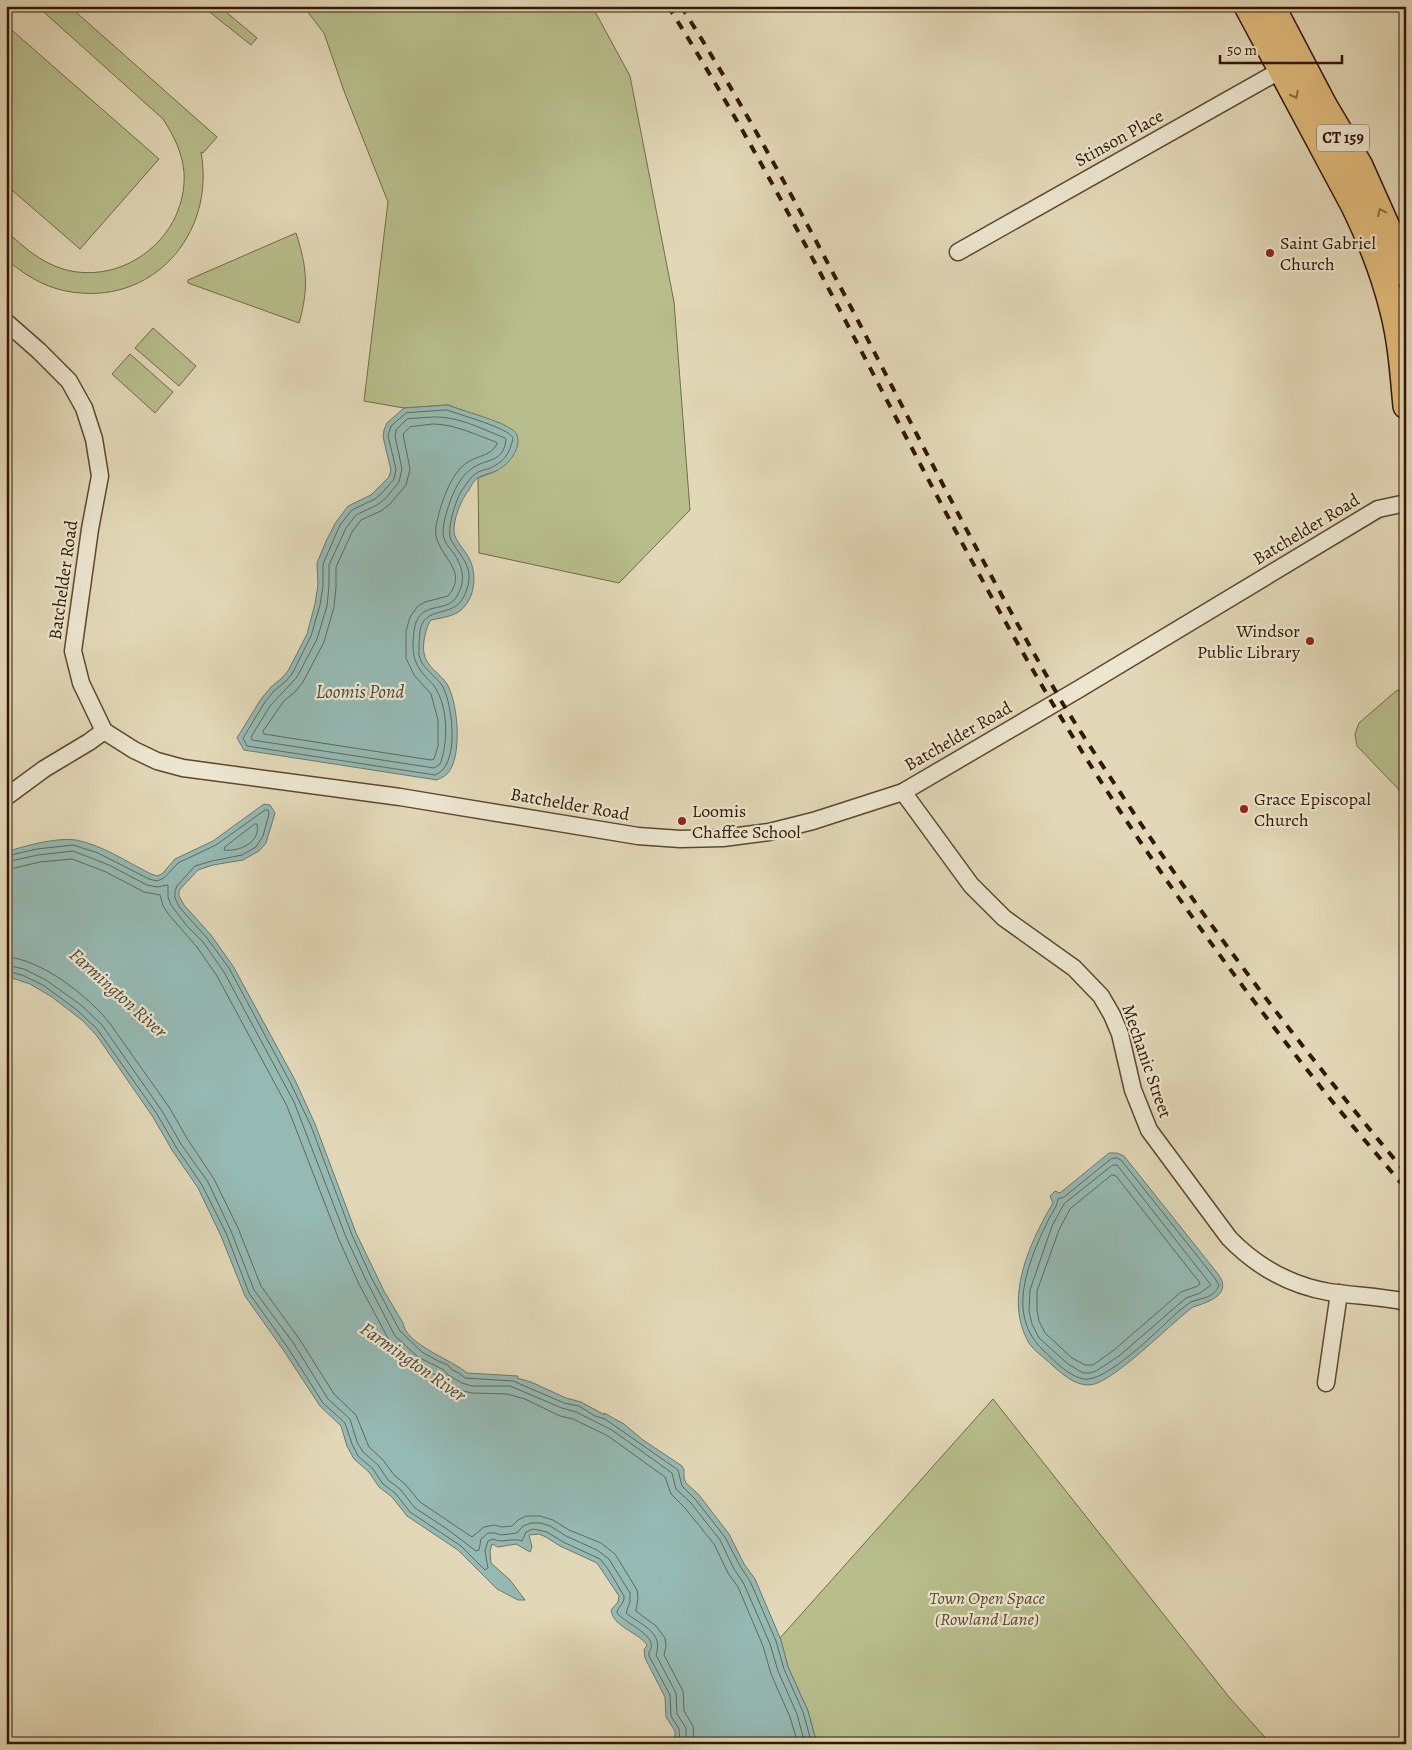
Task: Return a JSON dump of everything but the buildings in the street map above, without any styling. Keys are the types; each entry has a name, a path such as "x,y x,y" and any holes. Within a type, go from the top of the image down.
{"main road":[{"name":"CT 159","path":"1247,6 1291,65"},
{"name":"CT 159","path":"1272,6 1291,65 1370,239 1393,251 1406,274"},
{"name":"CT 159","path":"1393,251 1393,310 1399,342 1406,406"}],"street":[{"name":"Stinson Place","path":"958,252 1122,158 1291,65"},
{"name":"Batchelder Road","path":"6,322 69,381 84,408 94,439 100,476 90,529 73,652 81,683 104,731 134,750 183,768 400,797 638,836 672,839 723,838 769,832 813,821 903,792 1079,689 1378,509 1406,504"},
{"path":"6,797 44,769 104,731"},
{"name":"Mechanic Street","path":"903,792 971,885 983,898 1014,926 1074,968 1101,996 1120,1034 1133,1090 1149,1130 1229,1238 1242,1252 1274,1274 1292,1283 1339,1293 1406,1302"},
{"path":"1326,1383 1339,1293"}],"green space":[{"path":"37,6 69,6 217,137 203,153 201,152 203,182 198,211 188,236 171,259 150,276 125,288 97,293 66,291 34,279 6,259 6,231 40,258 63,269 86,273 108,270 129,263 148,251 164,236 175,217 182,195 184,172 181,158 174,138 163,119"},
{"path":"202,6 219,6 257,38 251,45"},
{"path":"303,6 592,6 630,76 674,302 690,510 619,583 479,553 478,478 496,471 489,420 448,405 404,408 364,401 388,202 344,91 324,33"},
{"path":"6,25 159,159 80,249 6,185"},
{"path":"296,233 303,256 305,278 304,299 299,323 188,283 188,280"},
{"path":"153,328 196,366 179,386 135,348"},
{"path":"130,354 173,392 155,413 112,374"},
{"path":"1406,688 1406,797 1357,746 1355,734 1359,723 1396,691"},
{"name":"Town Open Space (Rowland Lane)","path":"993,1399 1229,1697 1271,1744 817,1744 808,1711 788,1667 780,1638"}],"water":[{"name":"Loomis Pond","path":"448,405 506,426 517,435 518,440 516,451 509,461 496,471 477,479 460,504 454,532 456,539 472,565 473,588 468,602 457,613 431,620 425,636 425,658 447,684 454,703 457,743 452,766 445,776 437,780 244,750 237,738 261,699 288,671 307,634 318,585 317,563 336,522 348,506 371,495 389,477 391,470 383,437 387,423 404,408"},
{"name":"Farmington River","path":"264,804 270,805 275,813 266,843 259,851 243,860 213,865 198,870 179,891 179,896 184,905 211,935 233,966 295,1080 315,1124 356,1233 406,1331 421,1345 467,1373 518,1376 517,1378 531,1382 566,1398 581,1402 605,1415 604,1413 624,1424 643,1440 682,1466 686,1483 699,1495 729,1534 744,1564 755,1579 781,1640 788,1667 808,1711 817,1744 675,1744 675,1731 666,1717 665,1697 645,1658 644,1650 647,1645 638,1636 616,1621 611,1610 618,1602 619,1596 597,1563 539,1534 529,1535 532,1547 530,1552 516,1544 498,1547 492,1544 490,1551 491,1563 510,1580 525,1600 518,1600 497,1589 458,1550 407,1516 392,1497 379,1487 369,1472 354,1459 347,1446 341,1426 320,1406 245,1296 221,1236 198,1188 172,1150 153,1117 97,1036 83,1021 52,997 30,984 6,976 6,852 50,841 76,840 105,850 157,876 162,874 175,859 213,841"},
{"path":"1109,1153 1117,1153 1124,1156 1218,1274 1223,1287 1221,1292 1212,1300 1193,1307 1113,1374 1100,1382 1084,1385 1064,1375 1029,1343 1022,1326 1019,1290 1028,1253 1053,1203 1050,1196 1055,1191 1060,1193"}],"railway":[{"path":"668,6 719,89 767,174 949,519 1044,689 1075,740 1173,890 1243,987 1327,1095 1406,1189"},
{"path":"681,6 733,91 782,178 967,530 1063,704 1163,857 1229,949 1298,1040 1406,1173"}],"place":[{"name":"Saint Gabriel Church","path":"1270,253"},
{"name":"Windsor Public Library","path":"1310,641"},
{"name":"Grace Episcopal Church","path":"1244,809"},
{"name":"Loomis Chaffee School","path":"682,821"}]}
